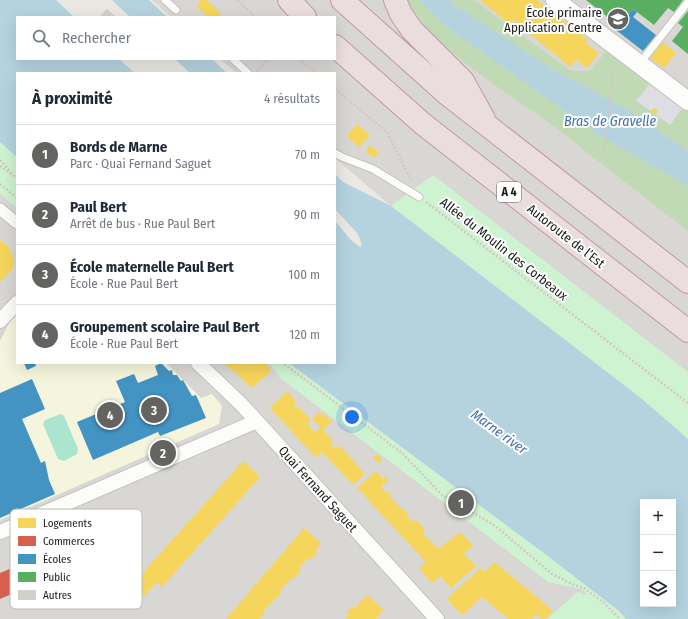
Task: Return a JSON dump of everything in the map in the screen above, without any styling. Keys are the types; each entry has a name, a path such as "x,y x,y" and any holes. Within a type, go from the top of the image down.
{"highway":[{"path":"289,0 304,16"},
{"path":"342,0 407,60 488,127 688,282"},
{"path":"395,0 401,14 412,30 463,81 488,127"},
{"name":"Autoroute de l’Est","path":"336,47 423,124 688,331"}],"street":[{"path":"555,0 589,28 640,63 688,101"},
{"path":"0,209 16,222"},
{"path":"0,321 16,304"},
{"name":"Quai Fernand Saguet","path":"199,364 257,421 436,619"},
{"path":"53,509 257,421"},
{"path":"0,532 10,528"}],"lane":[{"path":"166,0 176,10"},
{"path":"640,63 688,2"},
{"path":"234,60 247,72"},
{"path":"336,154 372,169 419,197"}],"path":[{"path":"238,0 254,16"},
{"path":"602,156 616,46"},
{"path":"256,72 267,60"},
{"path":"300,60 315,72"},
{"name":"Allée du Moulin des Corbeaux","path":"336,90 387,132 419,197 688,403"},
{"path":"0,160 16,178"},
{"path":"0,166 16,178"},
{"path":"0,184 16,197"},
{"path":"284,364 403,454 442,495 494,525 552,574 584,588 603,602 620,619"}],"shaded area":[{"path":"152,0 688,0 688,439 642,399 391,206 336,159 336,72 235,72 221,60 336,60 336,16 170,16"},
{"path":"652,81 684,106 670,125 655,114 657,111 654,108 651,111 636,101"},
{"path":"0,142 16,156 16,364 290,364 619,611 626,619 0,619"},
{"path":"16,310 16,364 167,364 201,398 212,394 222,406 219,424 25,509 10,509 10,516 0,520 0,341"},
{"path":"221,442 223,446 120,489 119,486"},
{"path":"96,496 97,499 73,509 65,509"},
{"path":"10,532 10,536 0,540 0,536"}],"green space":[{"path":"407,0 419,0 447,27 594,132 688,186 688,231 556,128 496,86 454,54 435,37"},
{"path":"450,0 474,0 571,71 590,71 613,43 688,103 688,151 630,111 549,67 457,7"},
{"path":"0,142 16,156 16,207 0,194"},
{"path":"433,175 688,372 688,439 642,399 391,206"},
{"path":"290,364 545,554 619,611 626,619 547,619 578,592 588,596 582,589 548,582 279,377 271,365"},
{"path":"61,414 64,416 78,449 77,454 64,461 58,459 43,424 45,420"}],"water":[{"path":"0,0 56,0 73,16 16,16 16,60 120,60 134,72 16,72 16,156 0,142"},
{"path":"112,0 149,0 166,16 129,16"},
{"name":"Bras de Gravelle","path":"419,0 450,0 457,7 549,67 630,111 688,151 688,186 594,132 447,27"},
{"path":"176,60 213,60 226,72 189,72"},
{"name":"Marne river","path":"336,175 343,182 391,206 642,399 688,439 688,619 626,619 619,611 545,554 290,364 336,364 336,222 351,240 360,247 362,245 358,234 336,210"}],"pier":[{"path":"260,60 270,60 277,66 269,72 251,72"}],"building: Logements":[{"path":"201,0 207,0 221,13 219,16 207,16 196,6"},
{"path":"480,0 537,0 588,40 586,43 599,53 587,68 576,60 570,67 513,20 509,24"},
{"path":"663,42 676,53 664,68 650,58"},
{"path":"654,108 658,111 655,114 651,111"},
{"path":"357,124 370,135 359,147 346,136"},
{"path":"370,145 379,152 374,158 366,151"},
{"path":"0,240 9,247 14,261 12,270 0,282"},
{"path":"225,364 267,364 271,371 252,388"},
{"path":"287,391 297,402 293,405 296,408 298,406 311,420 307,423 315,432 321,427 312,419 319,412 332,421 323,430 333,441 331,444 335,449 339,445 365,474 353,485 322,452 316,458 270,408"},
{"path":"376,454 382,459 379,463 373,459"},
{"path":"243,461 260,477 162,587 157,582 144,596 142,594 142,574"},
{"path":"376,471 383,479 386,477 388,480 381,487 386,493 388,492 391,494 389,496 408,513 406,515 413,522 416,520 425,529 423,533 438,549 460,532 473,545 464,554 476,566 451,588 440,576 432,583 419,569 426,562 357,488"},
{"path":"304,528 321,543 316,549 318,551 310,560 308,558 299,568 301,570 279,592 281,594 263,611 265,613 259,619 226,619"},
{"path":"494,562 553,611 545,619 541,619 536,614 532,619 508,619 482,597 462,615 447,599 480,568 485,572"},
{"path":"367,595 384,610 375,619 345,619 349,615 346,613 353,606 355,608"}],"building: Commerces":[{"path":"10,569 10,595 0,599 0,573"}],"building: Écoles":[{"path":"633,9 637,12 633,17 656,35 643,51 616,30"},
{"path":"24,364 35,364 36,366 27,370"},
{"path":"162,364 169,371 172,370 173,375 177,375 181,381 183,380 192,396 196,395 206,418 160,436 158,432 93,460 77,422 125,402 116,381 134,374 138,383 158,375 155,366"},
{"path":"32,379 45,409 22,419 41,463 45,461 49,480 55,494 21,509 10,509 10,514 0,518 0,393"}],"building: Public":[{"name":"École primaire Application Centre","path":"586,0 683,0 674,12 668,8 654,25 633,9 619,26"},
{"path":"688,11 688,54 672,41 683,27 678,23"}],"building: Autres":[{"path":"107,9 115,16 100,16"}],"place":[{"name":"École primaire Application Centre","path":"618,19"},
{"name":"École maternelle Paul Bert","path":"154,410"},
{"name":"Groupement scolaire Paul Bert","path":"110,415"},
{"name":"Paul Bert","path":"163,453"},
{"name":"Bords de Marne","path":"461,503"}]}
